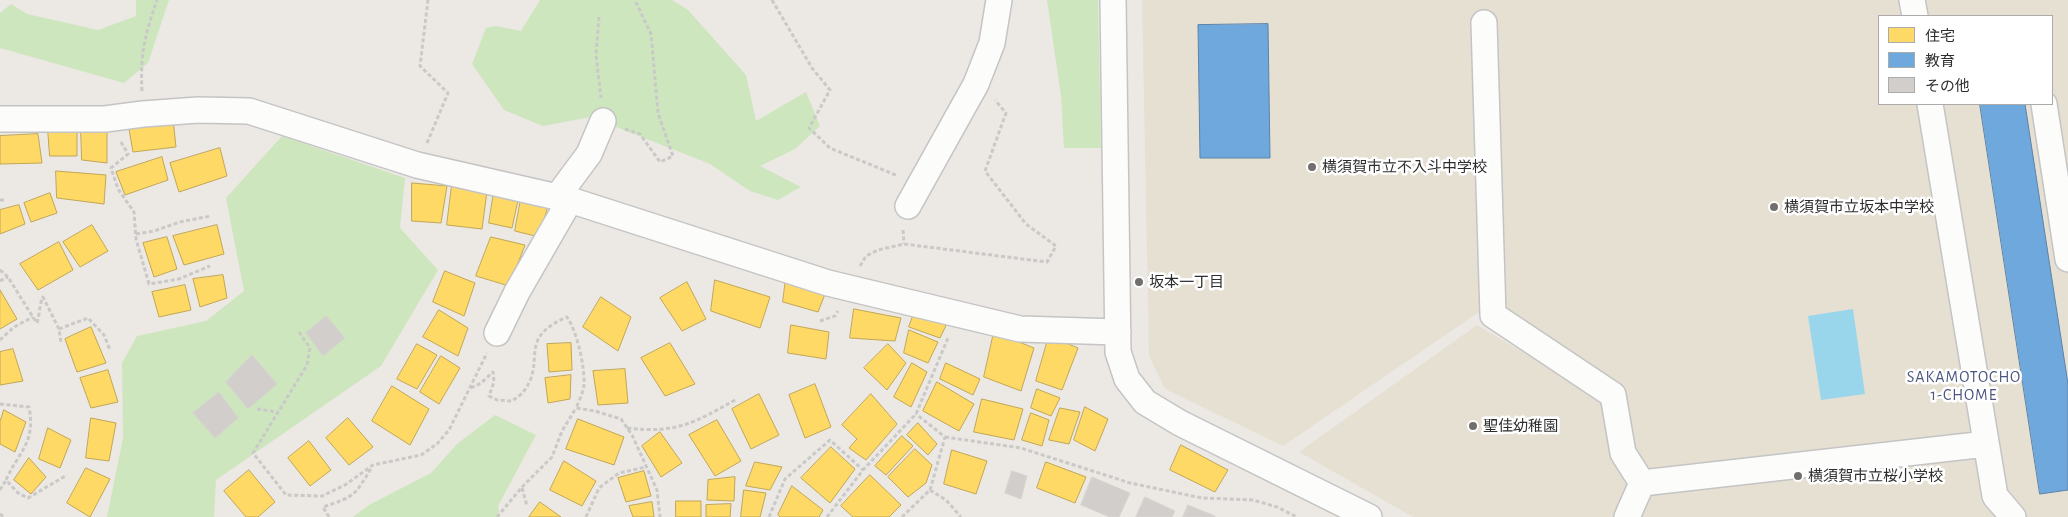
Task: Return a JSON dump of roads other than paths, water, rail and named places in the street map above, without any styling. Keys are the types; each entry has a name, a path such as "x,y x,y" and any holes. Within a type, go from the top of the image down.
{"street":[{"path":"914,195 976,84 992,43 1000,0"},
{"path":"1113,0 1118,352 1127,379 1145,402 1180,423 1369,517"},
{"path":"1912,0 1915,15"},
{"path":"1484,23 1493,315 1612,396 1623,453 1642,483"},
{"path":"1930,105 1995,496 2013,517"},
{"path":"2044,105 2068,259"},
{"path":"0,119 112,118 198,110 249,111 417,165 564,198 846,287 1020,329 1118,332"},
{"path":"497,333 604,122"},
{"path":"1642,483 1986,444"},
{"path":"1627,517 1642,483"}],"water":[{"path":"1853,309 1865,394 1821,400 1808,316"}],"place":[{"name":"横須賀市立不入斗中学校","path":"1312,167"},
{"name":"横須賀市立坂本中学校","path":"1774,207"},
{"name":"坂本一丁目","path":"1139,282"},
{"name":"聖佳幼稚園","path":"1473,426"},
{"name":"横須賀市立桜小学校","path":"1798,476"}],"district":[{"name":"SAKAMOTOCHO 1-CHOME","path":"1964,386"}]}
